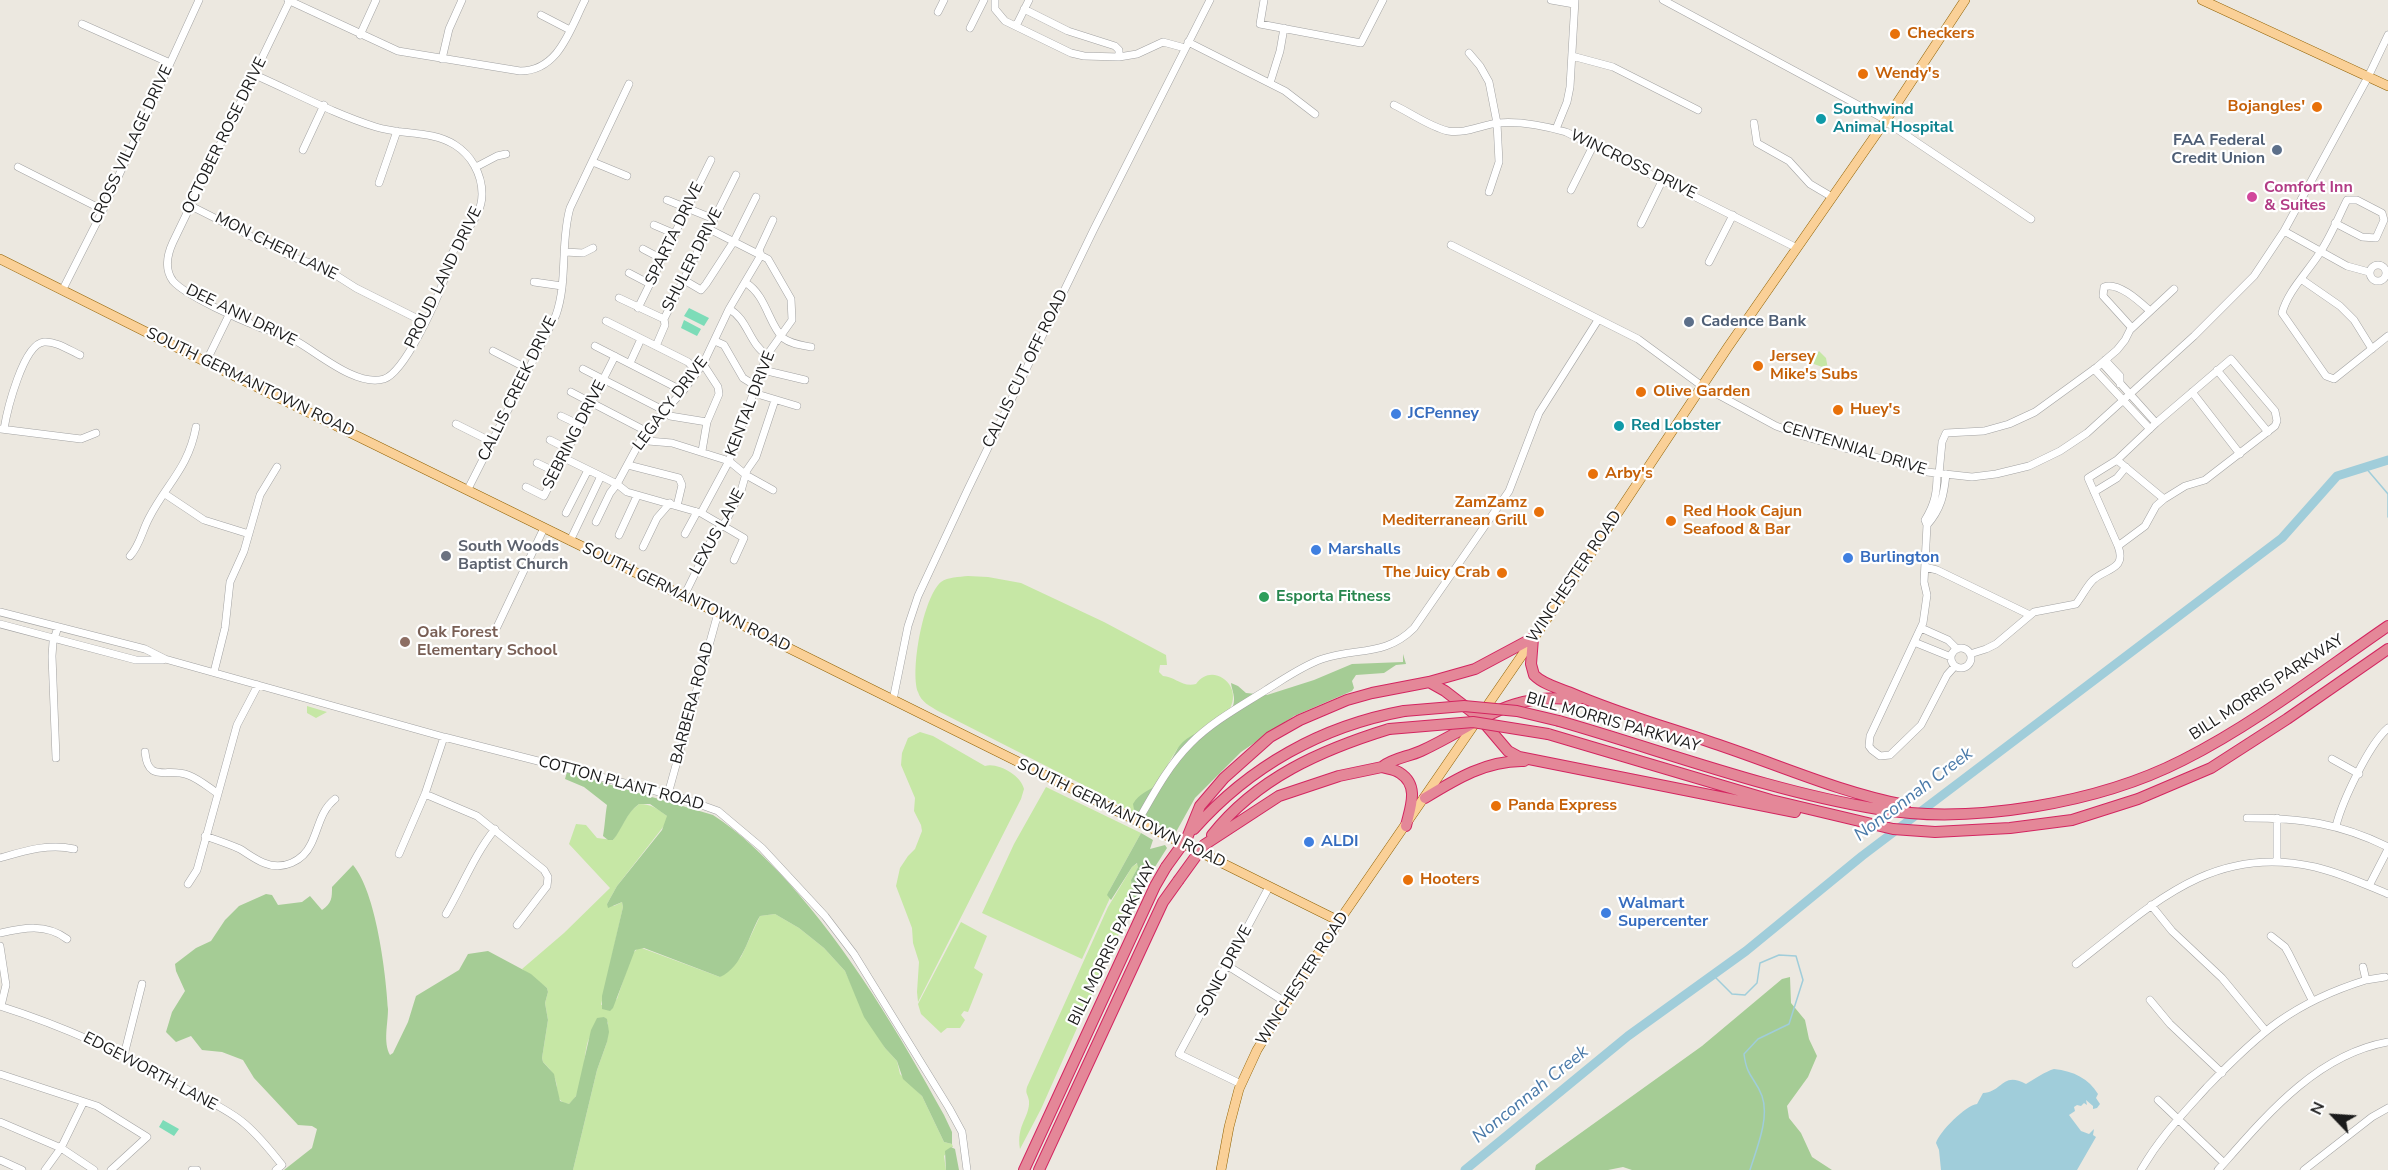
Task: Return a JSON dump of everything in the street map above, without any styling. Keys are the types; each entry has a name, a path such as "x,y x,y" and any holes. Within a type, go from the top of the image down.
{"highway":[{"name":"BILL MORRIS PARKWAY","path":"1024,1170 1155,886 1187,838 1236,787 1289,750 1350,725 1404,711 1464,706 1517,711 1559,721 1793,791 1880,809 1946,814 1982,813 2056,803 2099,792 2182,761 2256,717 2388,626"},
{"path":"1187,838 1200,806 1224,778 1270,737 1299,720 1347,700 1388,689 1429,682 1475,669 1533,638"},
{"path":"1533,638 1531,664 1534,675 1539,680 1590,702 1748,754 1801,776 1876,800 1946,814"},
{"name":"BILL MORRIS PARKWAY","path":"1039,1170 1163,902 1204,845 1239,805 1298,764 1338,745 1389,729 1473,722 1548,734 1751,794 1893,829 1950,831 2010,828 2072,820 2138,799 2211,768 2388,649"},
{"path":"1429,682 1445,691 1480,718 1508,751 1519,758 1775,809 1855,821"},
{"path":"1204,845 1279,796 1339,776 1382,767 1387,763 1420,752 1500,709 1538,700 1567,699 1590,702"},
{"path":"1425,798 1458,778 1480,769 1515,761 1538,761"},
{"path":"1382,767 1400,772 1412,789 1413,801 1406,826"}],"main road":[{"name":"WINCHESTER ROAD","path":"1221,1170 1229,1127 1241,1084 1257,1050 1339,921 1480,718 1702,386 1886,120 1965,0"},
{"path":"2202,0 2388,86"},
{"name":"SOUTH GERMANTOWN ROAD","path":"0,259 1339,921"}],"street":[{"name":"CROSS VILLAGE DRIVE","path":"63,289 103,210 199,0"},
{"path":"289,0 398,51 520,71 532,70 545,65 558,53 585,0"},
{"name":"OCTOBER ROSE DRIVE","path":"169,273 170,250 289,0"},
{"path":"360,35 376,0"},
{"path":"442,59 449,29 462,0"},
{"path":"938,12 944,0"},
{"path":"970,28 984,0"},
{"path":"995,0 999,15 1016,26 1076,55 1119,57 1137,54 1163,42 1187,45 1285,91 1315,114"},
{"path":"1016,26 1029,0"},
{"name":"CALLIS CUT OFF ROAD","path":"893,700 908,626 918,596 968,489 1210,0"},
{"path":"1264,0 1260,24 1361,43 1383,0"},
{"path":"1551,0 1574,2 1569,95 1556,129"},
{"path":"1663,0 1886,120 2031,219"},
{"path":"1024,9 1079,36 1114,46 1119,50 1119,57"},
{"path":"540,15 570,30"},
{"path":"82,24 170,63"},
{"path":"1269,83 1280,51 1284,28"},
{"name":"CENTENNIAL DRIVE","path":"1451,245 1638,339 1702,386 1776,426 1803,436 1941,474 1972,477 1996,474 2029,465 2060,451 2087,433 2254,276 2284,231 2368,77 2388,35"},
{"path":"1469,52 1489,81 1497,123 1499,162 1489,192"},
{"path":"1572,56 1613,67 1698,110"},
{"path":"255,75 374,126 450,142 464,152 476,167 506,154"},
{"name":"CALLIS CREEK DRIVE","path":"468,489 556,315 560,304 566,226 570,208 629,84"},
{"path":"303,150 324,105"},
{"name":"WINCROSS DRIVE","path":"1394,105 1448,131 1466,131 1497,123 1556,129 1594,144 1796,247"},
{"path":"1754,123 1757,143 1789,161 1810,184 1832,197"},
{"path":"379,183 397,131"},
{"path":"1571,190 1594,144"},
{"name":"SPARTA DRIVE","path":"638,308 711,160"},
{"path":"593,162 627,176"},
{"path":"18,167 103,210"},
{"name":"PROUD LAND DRIVE","path":"383,379 393,374 403,363 445,279 456,247 472,225 479,210 482,194 476,167"},
{"name":"SHULER DRIVE","path":"656,346 666,325 664,319 736,175"},
{"path":"1641,224 1663,179"},
{"path":"684,280 701,290 734,242 756,197"},
{"path":"667,200 714,219"},
{"path":"2335,223 2362,237 2376,238 2384,220 2382,213 2357,200 2347,200 2335,223 2320,252 2285,301 2282,313 2326,376 2334,379 2388,336"},
{"name":"MON CHERI LANE","path":"191,206 286,254 323,267 356,288 424,322"},
{"path":"1709,262 1733,215"},
{"name":"LEGACY DRIVE","path":"596,522 644,434 684,391 703,364 729,309 761,255 759,250 773,220"},
{"path":"654,225 675,234"},
{"name":"KENTAL DRIVE","path":"685,534 729,461 767,355 792,320 791,299 768,259 709,229"},
{"path":"2284,231 2347,267 2369,272"},
{"path":"565,252 586,252 593,248"},
{"path":"643,249 662,260"},
{"path":"2377,265 2387,270 2384,279 2377,281 2370,277 2369,272 2377,265"},
{"name":"DEE ANN DRIVE","path":"169,273 176,284 188,292 230,313 261,328 288,336 321,358 358,376 383,379"},
{"path":"630,273 650,284"},
{"path":"2301,279 2340,306 2354,320 2372,349"},
{"path":"534,282 562,286"},
{"path":"746,283 754,288 781,336 791,343 811,347"},
{"path":"2132,328 2103,296 2104,287 2109,285 2117,288 2150,311"},
{"path":"1970,654 1970,659 1965,666 1955,666 1947,675 1921,725 1890,755 1875,754 1869,746 1870,736 1921,628 1928,595 1924,582 1927,525 1940,509 1944,495 1941,461 1942,442 1946,433 1984,431 2021,420 2104,362 2125,340 2132,328 2174,289"},
{"path":"619,297 664,319"},
{"path":"729,309 739,314 759,350 767,355"},
{"path":"206,362 230,313"},
{"path":"1137,821 1153,793 1180,756 1192,742 1228,714 1313,662 1383,648 1398,641 1414,628 1509,491 1519,469 1534,422 1598,320"},
{"path":"606,321 688,362 696,371"},
{"path":"630,363 642,339"},
{"path":"715,341 724,345 743,378 755,388 757,394 797,405"},
{"path":"80,355 52,342 39,343 29,355 9,401 2,429 81,439 96,433"},
{"path":"595,346 684,391"},
{"path":"493,351 528,369"},
{"name":"SEBRING DRIVE","path":"526,487 544,496 615,356"},
{"path":"1970,654 1986,650 1996,644 2034,612 2076,604 2093,580 2117,566 2120,556 2118,546 2088,478 2118,460 2156,423 2231,359 2275,411 2277,421 2268,432 2205,480 2186,485 2164,499 2156,506 2145,526 2118,546"},
{"path":"2104,362 2129,395 2156,423"},
{"path":"702,451 707,422 719,394 718,387 703,364"},
{"path":"583,369 665,411 670,416 707,422"},
{"path":"2094,369 2150,429"},
{"path":"763,370 805,380"},
{"path":"2217,370 2268,432"},
{"path":"572,392 642,429 648,441 672,443 729,461 746,475 773,490"},
{"path":"2192,392 2240,454"},
{"name":"LEXUS LANE","path":"684,596 711,541 726,521 745,483 775,400"},
{"path":"561,416 580,425"},
{"path":"456,424 492,442"},
{"path":"130,556 138,545 150,516 184,464 196,427"},
{"path":"550,440 568,449"},
{"path":"564,458 617,484 625,491 699,513 744,538 734,560"},
{"path":"2118,460 2164,499"},
{"path":"537,463 556,472"},
{"path":"627,465 680,478 682,485 674,505 657,518 643,547"},
{"path":"214,672 225,628 230,582 244,551 260,495 277,467"},
{"path":"2094,492 2117,478 2126,467"},
{"path":"566,513 588,470"},
{"path":"570,541 601,476"},
{"path":"165,494 208,522 249,534"},
{"path":"619,535 638,496"},
{"path":"497,627 544,528"},
{"path":"1925,567 1937,570 2030,615"},
{"name":"COTTON PLANT ROAD","path":"0,612 145,649 165,660"},
{"name":"BARBERA ROAD","path":"668,794 718,613"},
{"name":"COTTON PLANT ROAD","path":"0,624 136,660 165,660 214,672 444,737 707,806 729,819 762,848 825,916 854,954 962,1132 967,1170"},
{"path":"56,758 52,656 58,627"},
{"path":"1921,628 1948,640 1957,649"},
{"path":"1914,642 1951,657 1955,666"},
{"path":"1951,657 1957,649 1964,648 1970,654"},
{"path":"188,884 197,870 237,724 258,685"},
{"path":"2336,826 2342,805 2379,737 2388,728"},
{"path":"399,854 425,794 444,737"},
{"path":"145,752 146,765 152,771 189,776 217,794"},
{"path":"2332,759 2359,774"},
{"path":"425,794 469,812 495,829 538,864 548,877 549,882 546,889 517,925"},
{"path":"205,836 241,850 264,863 286,865 301,858 306,852 324,810 335,799"},
{"path":"2247,818 2277,818 2336,826 2388,848 2369,886"},
{"path":"2277,818 2277,861"},
{"path":"446,914 461,889 478,852 495,829"},
{"path":"0,858 53,846 74,849"},
{"path":"2076,964 2171,891 2206,873 2255,862 2277,861 2327,870 2388,894"},
{"name":"SONIC DRIVE","path":"1241,1084 1179,1054 1269,887"},
{"path":"2151,905 2172,931 2217,973 2265,1030"},
{"path":"0,933 33,927 54,931 67,939"},
{"path":"2271,936 2285,947 2312,1000"},
{"path":"0,946 6,985 0,1006"},
{"path":"1228,966 1287,1003"},
{"path":"2362,967 2366,980"},
{"path":"2141,1170 2162,1136 2177,1119 2265,1030 2312,1000 2366,980 2385,977"},
{"path":"124,1055 142,984"},
{"path":"2150,1000 2165,1019 2222,1072"},
{"name":"EDGEWORTH LANE","path":"0,1006 72,1032 124,1055 236,1118 259,1138 279,1168"},
{"path":"2218,1170 2283,1101 2313,1074 2350,1053 2388,1041"},
{"path":"0,1074 97,1106 147,1137 111,1170"},
{"path":"2158,1100 2224,1163"},
{"path":"45,1170 61,1148 83,1103"},
{"path":"2304,1170 2368,1119 2388,1108"},
{"path":"0,1122 61,1148 94,1170"},
{"path":"0,1161 22,1170"},
{"path":"192,1170 197,1170"}],"green space":[{"path":"689,308 709,318 704,326 684,316"},
{"path":"684,320 701,329 697,336 681,328"},
{"path":"1819,351 1826,358 1828,369 1811,363"},
{"path":"968,576 1021,583 1104,622 1166,655 1167,665 1160,665 1159,672 1163,676 1191,685 1196,684 1203,677 1219,676 1230,687 1233,695 1232,704 1227,713 1177,749 1168,764 1166,777 1133,811 1135,815 1107,797 938,711 921,698 916,682 917,652 929,603 941,582 950,578"},
{"path":"1403,654 1406,664 1396,665 1384,673 1356,675 1352,681 1354,688 1352,691 1294,716 1241,752 1195,798 1176,832 1135,815 1133,804 1135,800 1161,781 1176,751 1184,741 1217,722 1229,712 1234,700 1231,683 1246,693 1267,695 1314,680 1352,664 1403,662"},
{"path":"307,706 327,712 316,718 307,713"},
{"path":"920,732 933,736 985,766 996,766 1008,771 1018,779 1024,789 918,1002 919,962 913,943 912,928 896,886 900,868 915,849 922,831 914,811 915,798 901,765 902,753 908,738"},
{"path":"567,772 713,815 761,854 810,908 872,994 944,1115 952,1132 952,1144 944,1142 922,1096 903,1079 897,1061 885,1048 864,1017 845,971 824,948 799,928 775,914 760,916 740,959 720,977 644,948 635,950 613,1008 610,1011 602,1009 602,996 623,907 622,902 608,908 607,904 617,886 662,830 667,816 650,804 639,804 631,812 613,840 608,840 603,836 607,805 584,787 565,779"},
{"path":"1046,787 1141,833 1109,891 1110,898 1082,959 982,913 1014,844"},
{"path":"639,804 658,809 667,816 667,822 617,886 607,904 614,906 622,902 623,907 601,1005 617,999 632,954 639,947 720,977 741,957 760,916 775,914 799,928 824,948 845,971 861,1006 885,1048 897,1061 900,1074 922,1096 944,1142 952,1144 953,1147 944,1156 946,1170 573,1170 597,1070 607,1042 608,1023 604,1017 589,1038 578,1091 569,1104 564,1103 559,1099 554,1076 542,1058 548,1020 545,1003 547,988 522,969 564,933 610,888 569,844 576,824 586,825 597,838 613,840 630,812"},
{"path":"1141,833 1153,840 1150,849 1165,845 1167,848 1134,900 1131,880 1138,867 1137,863 1111,900 1107,895"},
{"path":"1138,863 1131,880 1134,900 1041,1109 1020,1149 1021,1127 1029,1107 1027,1087 1108,907 1132,867"},
{"path":"353,865 361,877 374,913 387,994 386,1039 390,1055 408,1022 416,996 459,970 468,954 488,951 531,974 547,988 545,1003 548,1020 542,1058 554,1074 560,1101 569,1104 576,1096 591,1030 597,1018 607,1019 609,1032 607,1042 597,1070 573,1170 284,1170 312,1148 317,1129 312,1126 298,1125 254,1078 243,1060 222,1052 202,1050 191,1036 176,1042 166,1032 172,1012 185,991 175,964 196,948 211,941 225,920 239,906 266,894 272,895 278,905 302,902 310,896 322,910 331,900 332,887"},
{"path":"961,922 987,936 974,968 983,974 968,1012 964,1011 961,1015 965,1020 960,1028 947,1028 941,1033 921,1014 918,1004"},
{"path":"1790,977 1791,1003 1805,1020 1809,1039 1817,1056 1808,1077 1787,1106 1789,1118 1801,1133 1812,1157 1832,1170 1632,1170 1623,1167 1608,1170 1535,1170 1536,1165 1702,1046 1782,979"},
{"path":"163,1120 179,1129 174,1136 159,1127"},
{"path":"951,1147 955,1149 959,1170 946,1170 945,1151"}],"water":[{"path":"2054,1069 2080,1077 2098,1094 2096,1098 2100,1104 2097,1108 2093,1109 2093,1106 2086,1100 2087,1105 2084,1103 2081,1106 2077,1105 2074,1107 2075,1111 2069,1115 2081,1131 2089,1134 2094,1129 2093,1135 2096,1137 2077,1170 1941,1170 1936,1143 1938,1138 1960,1114 1977,1104 1983,1093 1990,1092 2007,1081 2026,1084"}],"waterway":[{"name":"Nonconnah Creek","path":"1465,1170 1628,1036 1746,951 1862,856 2282,538 2337,476 2388,460"},
{"path":"2365,467 2388,494 2388,517"},
{"path":"1713,975 1732,994 1745,995 1757,983 1760,963 1779,955 1796,956 1803,980 1789,1024 1758,1039 1744,1054 1747,1068 1762,1096 1764,1105 1761,1134 1750,1170"}],"place":[{"name":"Checkers","path":"1895,34"},
{"name":"Wendy's","path":"1863,74"},
{"name":"Bojangles'","path":"2317,107"},
{"name":"Southwind Animal Hospital","path":"1821,119"},
{"name":"FAA Federal Credit Union","path":"2277,150"},
{"name":"Comfort Inn & Suites","path":"2252,197"},
{"name":"Cadence Bank","path":"1689,322"},
{"name":"Jersey Mike's Subs","path":"1758,366"},
{"name":"Olive Garden","path":"1641,392"},
{"name":"Huey's","path":"1838,410"},
{"name":"JCPenney","path":"1396,414"},
{"name":"Red Lobster","path":"1619,426"},
{"name":"Arby's","path":"1593,474"},
{"name":"ZamZamz Mediterranean Grill","path":"1539,512"},
{"name":"Red Hook Cajun Seafood & Bar","path":"1671,521"},
{"name":"Marshalls","path":"1316,550"},
{"name":"South Woods Baptist Church","path":"446,556"},
{"name":"Burlington","path":"1848,558"},
{"name":"The Juicy Crab","path":"1502,573"},
{"name":"Esporta Fitness","path":"1264,597"},
{"name":"Oak Forest Elementary School","path":"405,642"},
{"name":"Panda Express","path":"1496,806"},
{"name":"ALDI","path":"1309,842"},
{"name":"Hooters","path":"1408,880"},
{"name":"Walmart Supercenter","path":"1606,913"}]}
